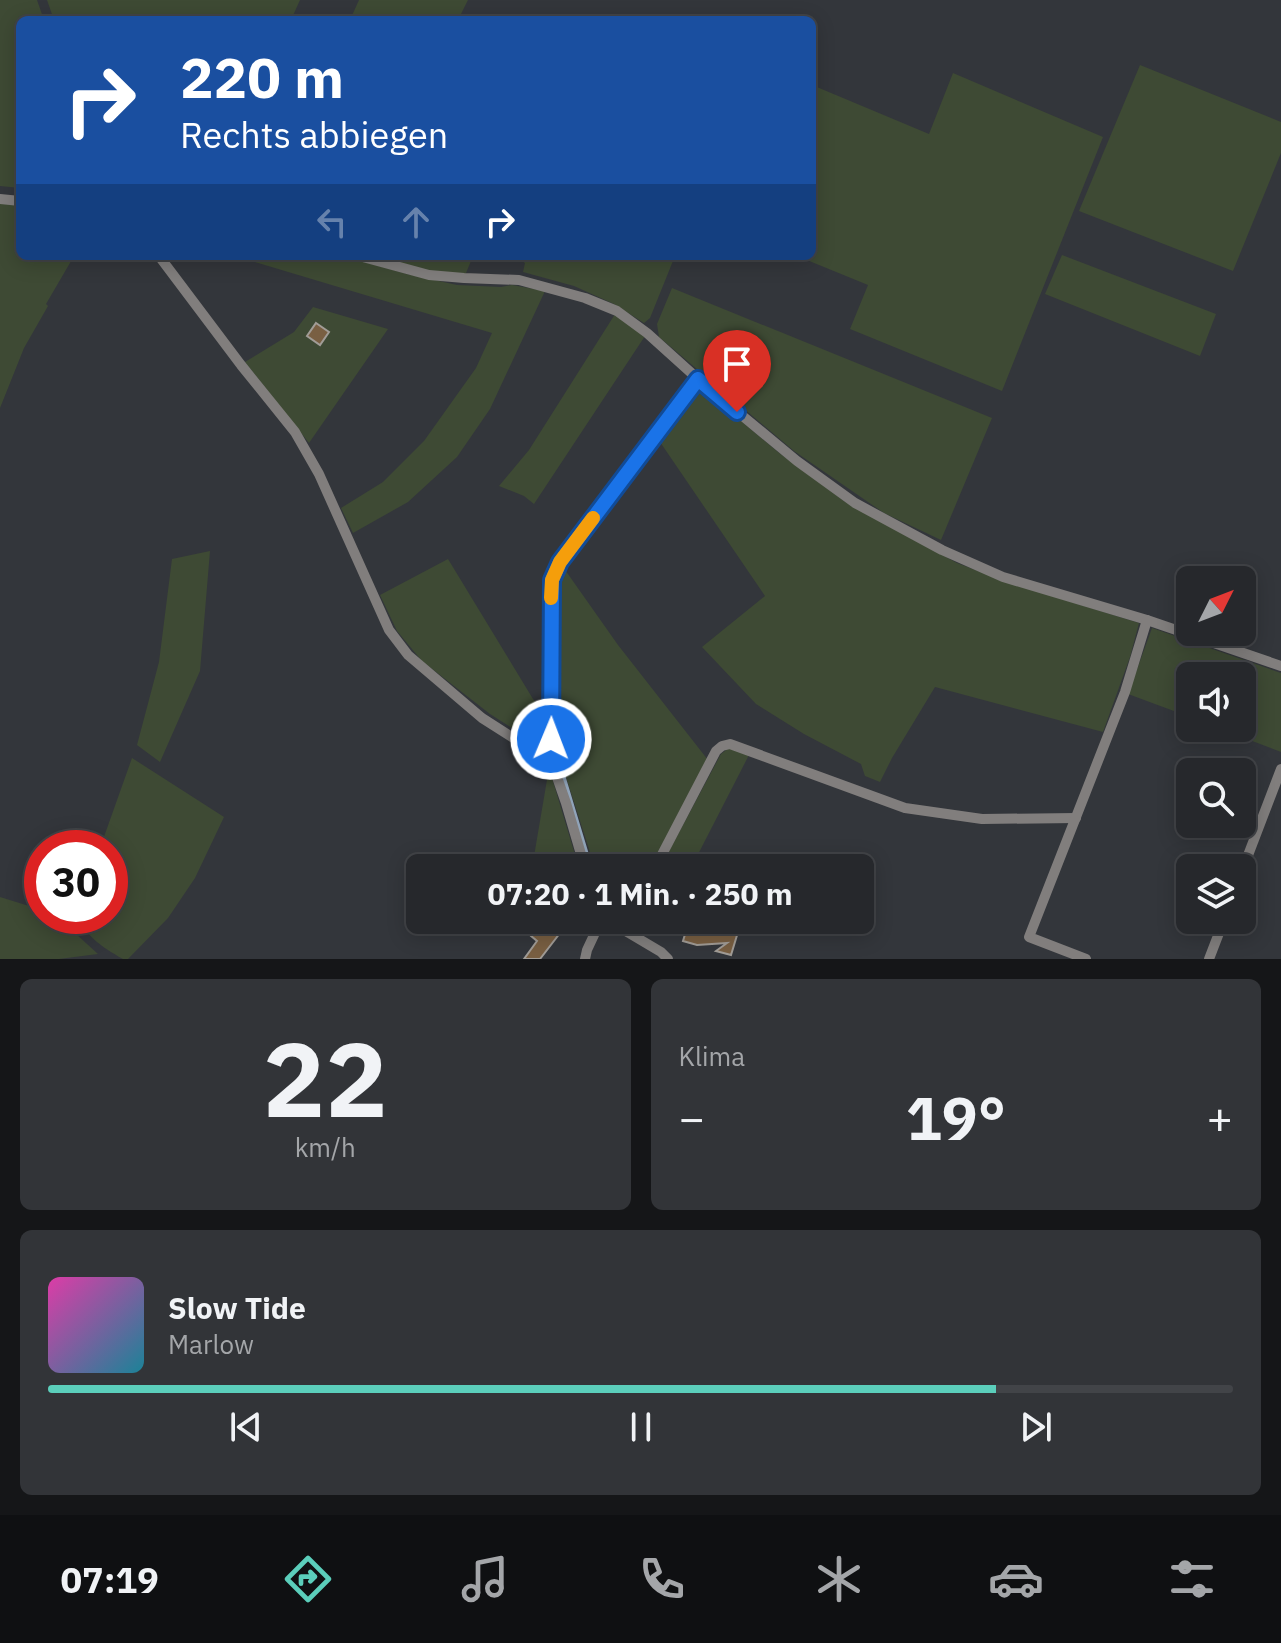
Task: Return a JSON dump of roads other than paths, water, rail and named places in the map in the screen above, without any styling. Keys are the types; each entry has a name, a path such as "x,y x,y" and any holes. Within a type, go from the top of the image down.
{"street":[{"path":"162,260 295,432 319,474 389,630 408,655 482,718 551,760"},
{"path":"374,260 429,275 519,280 585,298 617,311 797,461 855,503 942,550 1003,577 1147,620 1281,666"},
{"path":"581,854 551,760 552,580 560,562 698,379"},
{"path":"1086,959 1029,937 1125,692 1147,620"},
{"path":"662,854 716,751 730,744 905,808 982,819 1076,818"},
{"path":"1248,854 1281,769"},
{"path":"585,959 594,934"},
{"path":"631,934 668,959"},
{"path":"1209,959 1219,934"}],"waterway":[{"path":"546,580 547,690"},
{"path":"557,755 587,854"}]}
